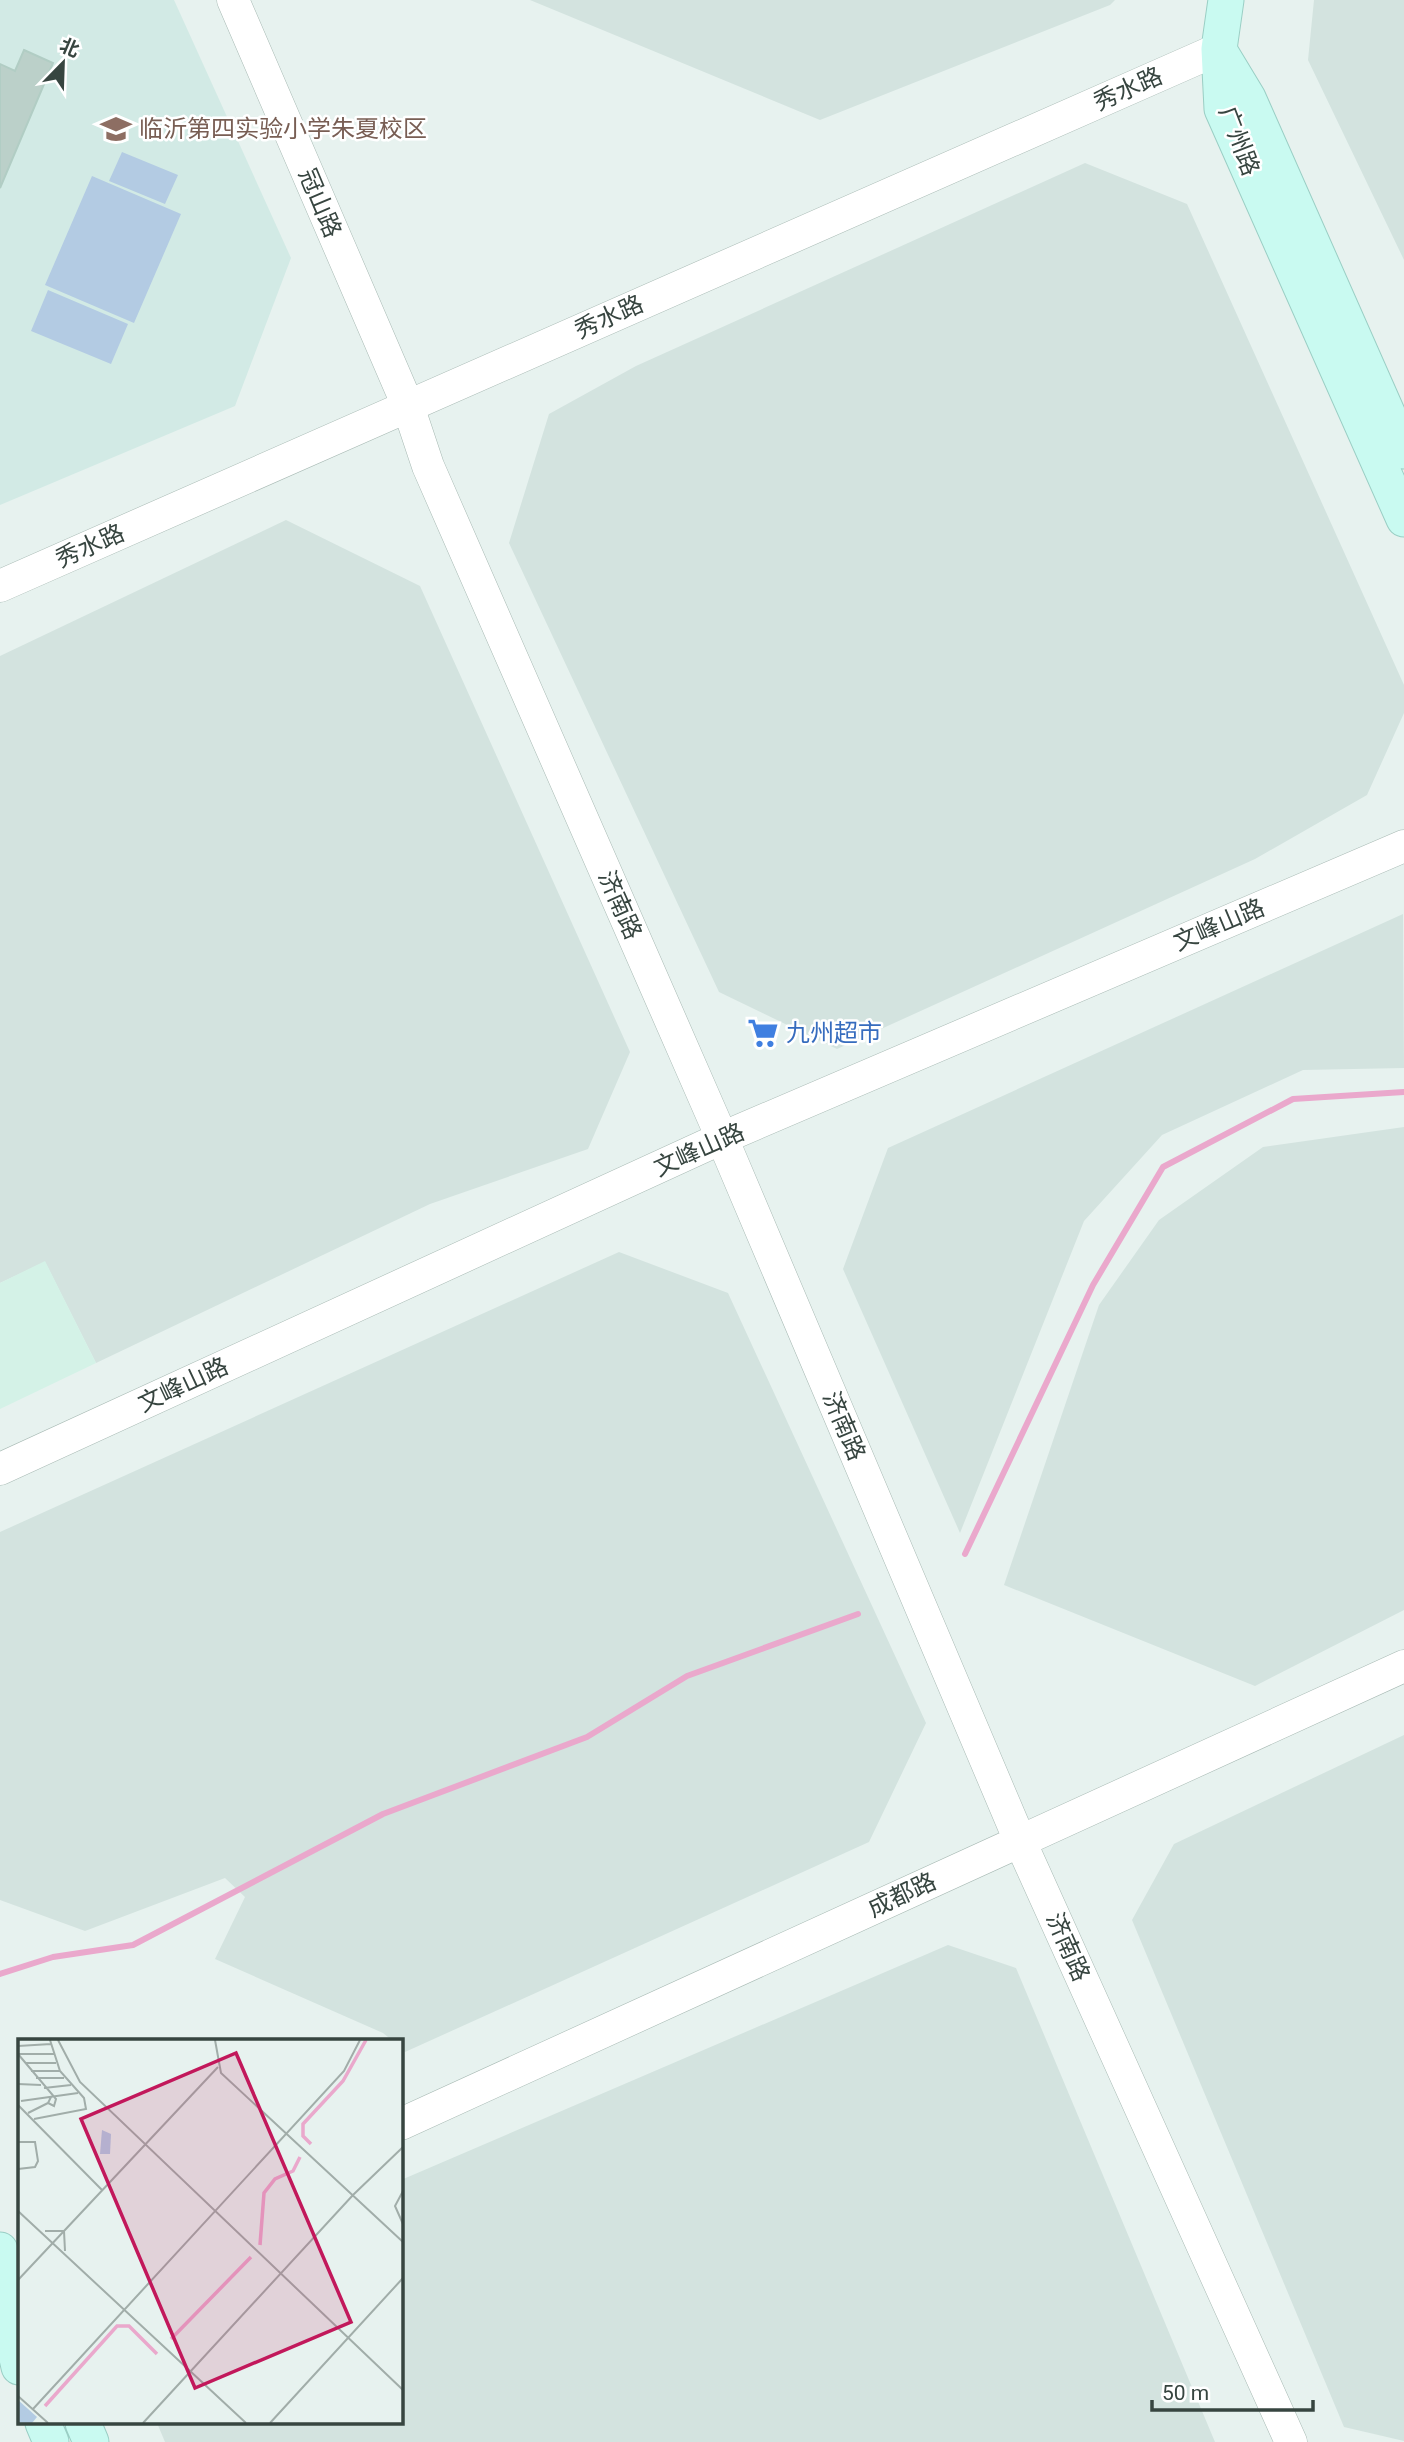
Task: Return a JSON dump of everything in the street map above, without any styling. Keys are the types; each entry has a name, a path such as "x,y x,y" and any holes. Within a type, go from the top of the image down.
{"main road":[{"path":"1219,49 1226,0"},
{"path":"1219,49 1244,0"},
{"name":"广州路","path":"1219,49 1248,99 1404,451"},
{"name":"广州路","path":"1219,49 1222,109 1404,519"},
{"path":"0,2249 18,2361"},
{"path":"43,2424 51,2442"},
{"path":"83,2424 91,2442"}],"street":[{"name":"冠山路","path":"233,0 408,406"},
{"name":"秀水路","path":"0,586 1219,49"},
{"name":"济南路","path":"408,406 428,466 722,1138 1020,1842 1291,2442"},
{"name":"文峰山路","path":"0,1469 722,1138 1404,846"},
{"name":"成都路","path":"402,2124 1404,1666"}],"shaded area":[{"name":"临沂第四实验小学朱夏校区","path":"0,0 174,0 291,258 235,406 0,505"},
{"path":"530,0 1115,0 1110,5 820,120"},
{"path":"1314,0 1404,0 1404,260 1308,60"},
{"path":"122,152 178,175 165,204 109,181"},
{"path":"1085,163 1187,204 1404,685 1404,713 1367,795 1255,859 837,1049 719,992 509,543 549,414 636,366"},
{"path":"92,176 181,214 134,323 45,285"},
{"path":"48,290 128,324 111,364 31,331"},
{"path":"286,520 420,586 630,1052 588,1149 430,1204 96,1363 45,1262 0,1283 0,656"},
{"path":"1403,914 1404,1068 1303,1070 1162,1135 1084,1221 960,1533 843,1269 888,1148"},
{"path":"1404,1127 1404,1610 1255,1686 1004,1585 1099,1305 1159,1220 1263,1147"},
{"path":"619,1252 728,1293 926,1723 869,1842 405,2052 402,2049 402,2039 390,2039 383,2033 215,1959 245,1897 225,1878 85,1931 0,1900 0,1532"},
{"path":"45,1261 96,1363 0,1409 0,1283"},
{"path":"1404,1735 1404,2441 1344,2427 1132,1920 1174,1844"},
{"path":"948,1945 1016,1968 1215,2442 165,2442 157,2424 402,2424 402,2180"}],"building":[{"path":"24,50 53,63 0,188 0,64 15,71"}],"waterway":[{"path":"965,1554 1093,1285 1163,1167 1293,1099 1404,1092"},
{"path":"0,1974 53,1957 133,1945 383,1814 587,1737 687,1676 858,1614"}],"place":[{"name":"临沂第四实验小学朱夏校区","path":"116,129"},
{"name":"九州超市","path":"763,1033"}]}
